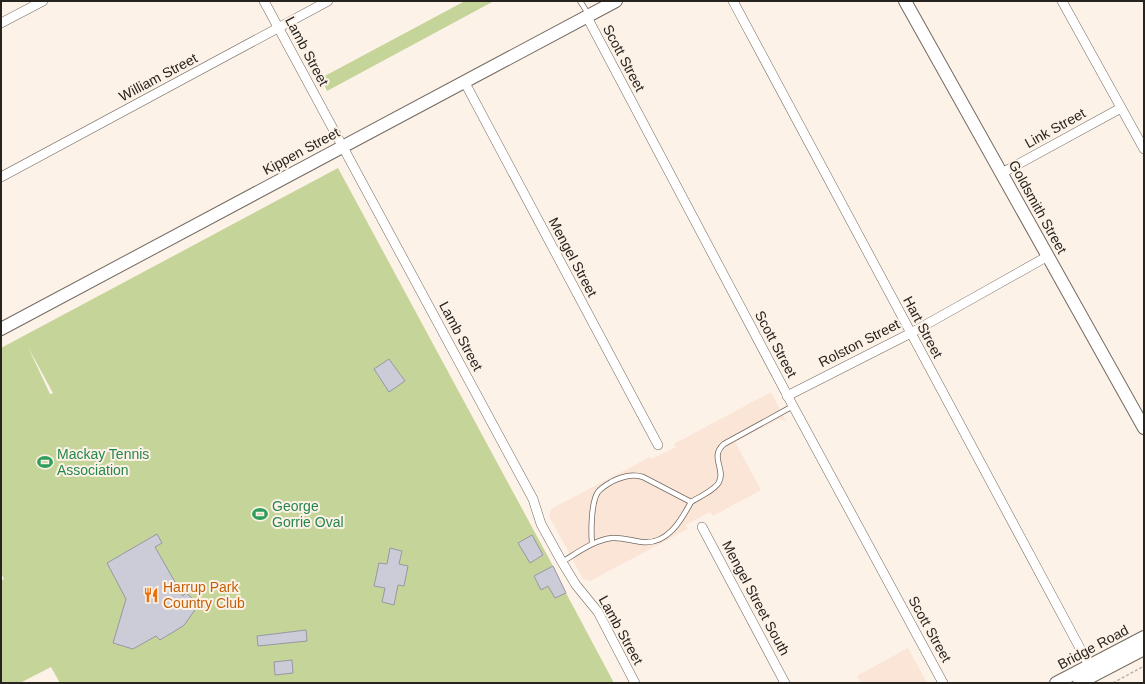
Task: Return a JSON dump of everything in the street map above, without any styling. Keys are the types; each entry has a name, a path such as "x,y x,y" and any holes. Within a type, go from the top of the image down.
{"street":[{"path":"1,23 43,1"},
{"name":"Lamb Street","path":"264,1 533,500 541,524 576,585 598,612 635,683"},
{"name":"William Street","path":"1,177 328,1"},
{"name":"Kippen Street","path":"1,329 616,1"},
{"name":"Hart Street","path":"733,1 1092,670"},
{"name":"Goldsmith Street","path":"906,1 1144,428"},
{"path":"1062,1 1144,149"},
{"name":"Scott Street","path":"588,16 787,396 943,683"},
{"name":"Mengel Street","path":"464,82 658,445"},
{"name":"Link Street","path":"1002,173 1121,108"},
{"name":"Rolston Street","path":"787,396 910,333 1048,256"},
{"name":"Mengel Street South","path":"702,527 785,683"},
{"name":"Bridge Road","path":"1079,683 1092,670 1144,637"},
{"name":"Bridge Road","path":"1056,683 1144,649"}],"lane":[{"name":"Scott Street","path":"580,1 588,16"},
{"path":"562,562 592,544 612,538 623,538 650,543 659,540 670,533 680,522 691,502 717,486 720,481 721,477 717,454 719,448 793,406"},
{"path":"592,544 592,523 595,498 603,487 623,476 635,475 643,477 691,502"}],"path":[{"path":"1112,683 1144,666"}],"shaded area":[{"path":"771,392 786,421 779,419 735,442 761,490 713,516 710,512 686,525 688,529 590,581 583,579 549,516 551,509 650,457 652,459 676,447 674,444"},
{"path":"908,648 927,683 861,683 857,676"}],"green space":[{"path":"465,1 494,1 327,91 321,78"},
{"path":"338,168 553,566 614,683 60,683 51,667 20,683 1,683 1,581 4,579 1,573 1,348","holes":["28,347 53,393 50,394"]}],"building":[{"path":"389,359 405,381 389,392 374,369"},
{"path":"157,534 162,543 155,547 183,596 186,593 199,604 183,626 160,640 156,636 133,649 113,643 126,599 107,563"},
{"path":"532,535 543,555 530,563 518,543"},
{"path":"390,548 402,551 399,564 408,566 404,586 398,585 394,605 382,602 385,588 374,586 379,563 387,564"},
{"path":"553,566 566,593 555,598 548,586 541,590 534,576"},
{"path":"306,630 307,641 258,646 257,636"},
{"path":"292,660 293,673 275,675 274,662"}],"place":[{"name":"Mackay Tennis Association","path":"45,462"},
{"name":"George Gorrie Oval","path":"260,514"},
{"name":"Harrup Park Country Club","path":"151,595"}]}
